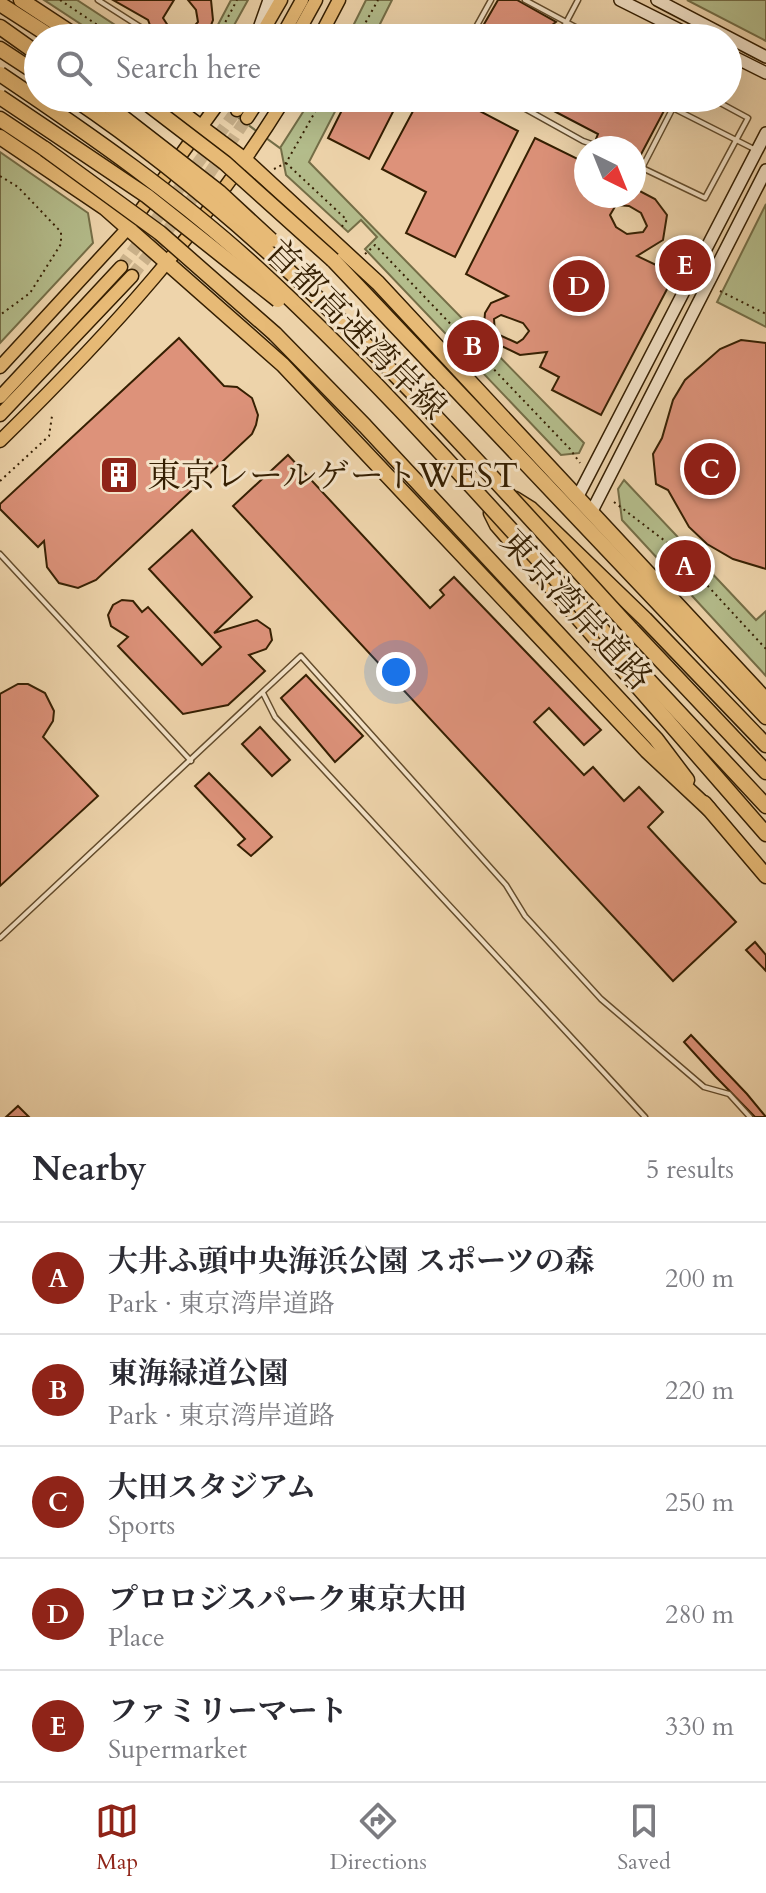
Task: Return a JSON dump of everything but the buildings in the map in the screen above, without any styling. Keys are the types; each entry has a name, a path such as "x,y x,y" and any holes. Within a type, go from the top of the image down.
{"highway":[{"path":"21,0 58,24"},
{"path":"0,4 31,24"},
{"path":"0,27 24,44"},
{"path":"0,49 24,65"},
{"name":"首都高速湾岸線","path":"0,74 24,91"},
{"path":"0,97 90,155 185,224 337,347"},
{"name":"首都高速湾岸線","path":"53,112 173,198 254,265 337,347 486,505 611,648 766,806"},
{"name":"首都高速湾岸線","path":"91,112 242,226 354,331 766,772"},
{"path":"115,112 249,219 354,331"},
{"name":"東京湾岸道路","path":"158,112 266,198 333,260 766,717"},
{"path":"181,112 245,160 378,283 766,700"},
{"name":"東京湾岸道路","path":"0,119 128,208 275,334 365,426 656,739 709,809 766,876"},
{"path":"0,137 91,198 170,263 283,365 647,751 709,809"},
{"path":"508,495 531,509 645,619 766,745"},
{"path":"611,648 766,834"}],"main road":[{"path":"266,24 281,0"},
{"path":"289,24 302,0"},
{"path":"303,24 316,0"},
{"path":"327,24 339,3"},
{"path":"0,367 128,228 212,112"},
{"path":"0,441 62,381 170,263 276,112"},
{"path":"0,397 121,267"},
{"path":"0,415 132,276"}],"street":[{"path":"261,24 269,0"},
{"path":"620,0 668,24"},
{"path":"657,0 703,24"},
{"path":"742,44 766,57"},
{"path":"742,61 766,73"},
{"path":"578,496 766,133"},
{"path":"592,511 766,170"}],"lane":[{"path":"98,0 136,24"},
{"path":"477,24 490,0 496,4"},
{"path":"525,0 569,24"},
{"path":"566,22 578,0"},
{"path":"530,112 574,137"},
{"path":"646,160 671,112"},
{"path":"681,112 757,150"},
{"path":"646,170 703,198 748,118 737,112"},
{"path":"0,554 191,761"},
{"path":"0,938 301,656 506,885 525,916 601,999 704,1087 729,1094 750,1117"},
{"path":"263,693 275,717 645,1117"}],"path":[{"path":"60,0 96,24"},
{"path":"224,24 237,0"},
{"path":"365,24 378,0"},
{"path":"274,169 286,163 315,112"},
{"path":"286,163 347,220 339,230"},
{"path":"0,176 18,187 61,232 61,244 30,293 0,315"},
{"path":"364,255 375,245 580,463"},
{"path":"720,291 766,314"},
{"path":"0,481 49,436 52,416"},
{"path":"614,502 669,544 766,649"}],"green space":[{"path":"44,0 77,0 114,24 81,24"},
{"path":"231,0 248,0 235,24 218,24"},
{"path":"366,0 392,0 380,24 354,24"},
{"path":"687,0 766,0 766,41 742,29 742,24 733,24"},
{"path":"230,112 280,148 303,112 335,112 309,162 584,443 579,453 561,455 365,249 377,237 361,220 348,232 286,175 281,149"},
{"path":"0,152 88,213 93,243 0,343"},
{"path":"766,204 766,327 717,302"},
{"path":"624,480 756,620 766,611 766,676 622,520 618,489"}],"tunnel":[{"path":"121,267 236,112"},
{"path":"132,276 192,199 247,118"}],"place":[{"name":"ファミリーマート","path":"685,265"},
{"name":"プロロジスパーク東京大田","path":"579,286"},
{"name":"東海緑道公園","path":"473,346"},
{"name":"大田スタジアム","path":"710,469"},
{"name":"東京レールゲートWEST","path":"119,475"},
{"name":"大井ふ頭中央海浜公園 スポーツの森","path":"685,566"}]}
